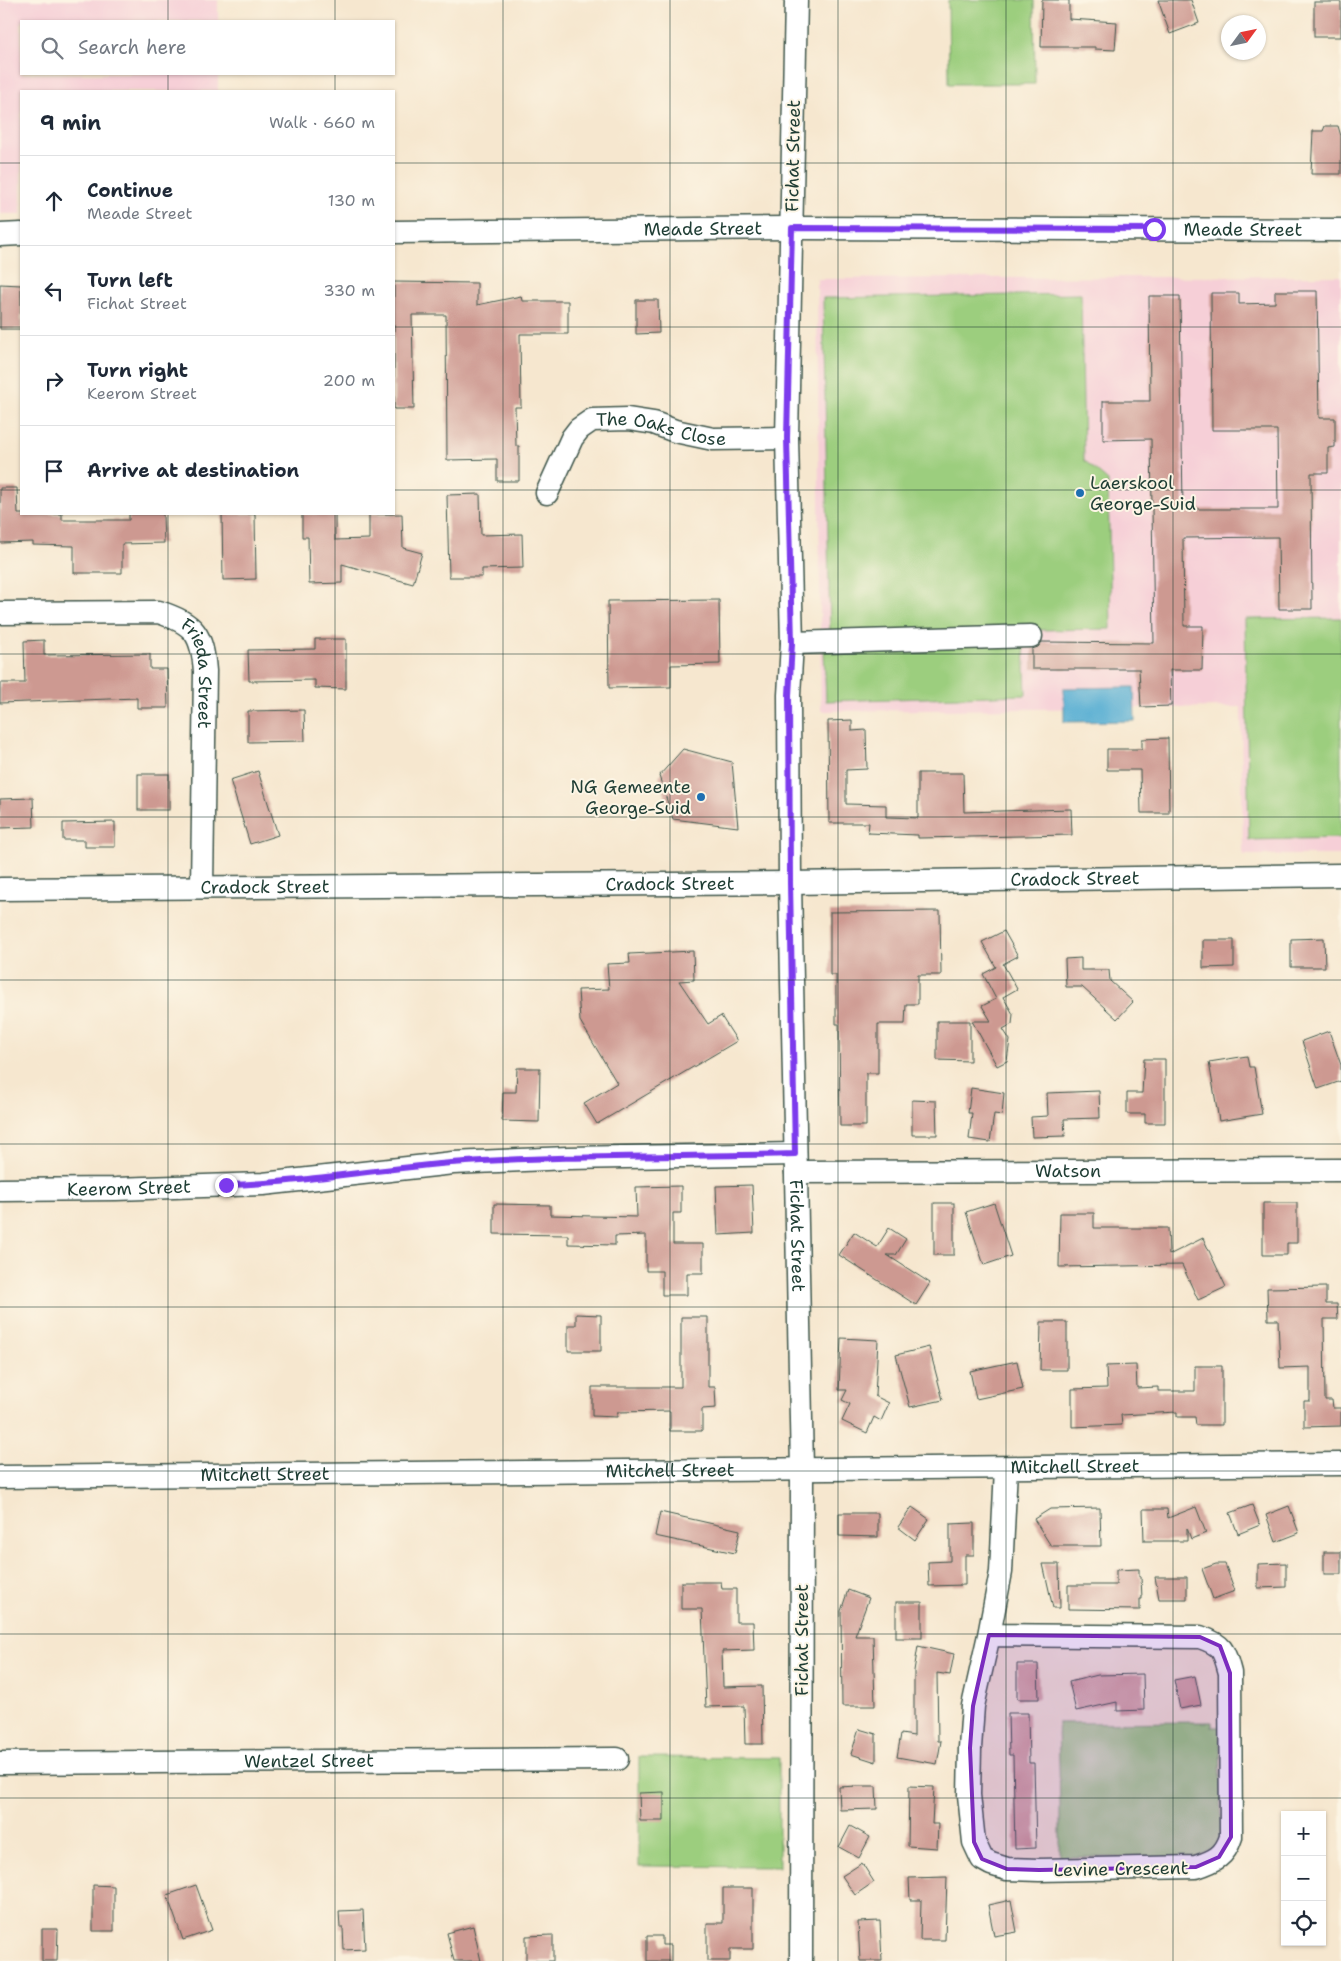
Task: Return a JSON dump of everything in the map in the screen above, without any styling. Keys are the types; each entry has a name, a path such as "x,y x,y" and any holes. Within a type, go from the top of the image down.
{"street":[{"name":"Fichat Street","path":"796,0 787,438 792,643 789,695 790,883 802,1469 801,1961"},
{"name":"Meade Street","path":"395,232 792,228 1341,230"},
{"path":"0,235 20,234"},
{"name":"The Oaks Close","path":"547,493 572,438 579,429 592,420 628,419 654,423 675,431 713,439 787,438"},
{"name":"Frieda Street","path":"0,613 159,612 181,620 197,635 203,650 205,671 202,887"},
{"path":"792,643 1031,636"},
{"name":"Cradock Street","path":"0,888 790,883 1341,875"},
{"name":"Keerom Street","path":"0,1190 116,1189 263,1184 453,1163 568,1158 795,1163"},
{"name":"Watson","path":"795,1163 1341,1170"},
{"name":"Mitchell Street","path":"0,1477 1341,1464"},
{"name":"Levine Crescent","path":"990,1634 1200,1637 1220,1646 1225,1653 1230,1673 1231,1837 1227,1848 1210,1863 1196,1867 1039,1870 1007,1868 991,1864 982,1858 974,1842 969,1795 970,1748 973,1706 990,1634 1001,1572 1006,1468"},
{"name":"Wentzel Street","path":"0,1763 617,1759"}],"highlighted area":[{"path":"989,1635 1200,1637 1220,1646 1230,1673 1231,1837 1219,1857 1196,1867 1039,1870 1007,1869 982,1859 974,1842 970,1748 973,1706"}],"shaded area":[{"path":"0,0 218,0 218,20 20,20 20,75 218,75 218,90 20,90 20,214 0,214"},
{"name":"Laerskool George-Suid","path":"1341,276 1341,855 1243,855 1241,707 821,711 817,279"}],"green space":[{"path":"948,0 1034,0 1035,84 949,84"},
{"path":"1081,294 1084,460 1108,481 1111,629 830,633 823,298"},
{"path":"1341,618 1341,838 1249,840 1245,619"},
{"path":"1024,643 1026,695 826,701 824,649"},
{"path":"1212,1722 1212,1727 1220,1727 1222,1835 1215,1847 1193,1858 1060,1857 1058,1723"},
{"path":"639,1757 779,1758 779,1867 639,1866"}],"water":[{"path":"1134,687 1135,721 1064,722 1064,688"}],"building":[{"path":"1042,0 1069,0 1069,19 1117,22 1115,50 1095,49 1095,47 1041,47"},
{"path":"1158,0 1191,0 1199,23 1170,34"},
{"path":"1314,2 1341,2 1341,37 1314,37"},
{"path":"1325,126 1338,126 1341,136 1341,174 1311,174 1313,131 1323,131"},
{"path":"395,282 477,283 477,305 521,296 522,301 568,301 568,334 520,334 521,407 515,407 516,446 519,446 519,481 497,481 497,459 447,460 446,315 412,315 414,409 395,409"},
{"path":"0,284 20,285 20,329 0,329"},
{"path":"1275,291 1317,291 1319,418 1335,418 1335,447 1328,448 1328,473 1311,473 1312,609 1279,609 1278,537 1183,538 1184,626 1203,626 1202,670 1170,670 1171,706 1141,707 1139,669 1032,669 1032,649 1038,647 1042,642 1154,643 1151,439 1103,440 1103,401 1150,401 1149,296 1180,296 1183,509 1278,509 1277,430 1212,430 1211,293 1239,293 1239,304 1275,303"},
{"path":"636,300 658,300 659,333 636,334"},
{"path":"0,488 17,488 18,514 20,515 62,515 62,520 129,520 129,515 163,515 164,543 122,544 122,573 74,573 74,546 33,545 33,542 0,543"},
{"path":"480,494 481,535 522,534 523,568 482,569 482,577 449,577 447,495"},
{"path":"402,514 403,548 422,553 413,584 342,564 342,583 309,584 308,537 302,537 302,515 335,515 335,540 369,539 369,515"},
{"path":"222,515 255,515 256,579 223,580"},
{"path":"719,600 720,664 671,665 671,687 609,688 608,601"},
{"path":"315,639 346,639 346,689 315,688 315,680 249,681 248,650 315,649"},
{"path":"44,640 44,655 150,654 150,669 167,669 168,708 137,708 137,698 0,703 0,683 25,683 24,641"},
{"path":"304,710 305,741 248,742 248,711"},
{"path":"852,720 852,731 866,730 867,769 846,770 846,804 886,805 886,817 918,818 918,773 963,773 964,812 1071,809 1072,835 918,838 918,835 868,833 869,823 829,823 828,721"},
{"path":"1168,738 1169,813 1141,813 1140,770 1107,770 1107,749 1142,749 1142,739"},
{"name":"NG Gemeente George-Suid","path":"683,749 732,762 738,827 673,819 659,776"},
{"path":"258,771 278,835 250,844 230,780"},
{"path":"138,774 169,774 169,810 138,810"},
{"path":"33,798 34,827 0,828 0,799"},
{"path":"115,822 115,847 85,847 85,840 63,840 63,823"},
{"path":"940,911 941,975 918,975 918,1004 906,1004 905,1024 878,1024 878,1073 866,1073 866,1126 840,1126 839,1024 836,1024 836,975 830,975 830,912"},
{"path":"1004,931 1018,956 1003,964 1017,989 1003,997 1013,1014 1012,1024 1003,1029 1010,1040 1007,1061 997,1066 972,1021 991,1021 982,1006 996,999 983,974 996,967 982,942"},
{"path":"1324,938 1325,967 1291,967 1291,939"},
{"path":"1203,940 1234,940 1234,967 1203,968"},
{"path":"693,951 694,980 679,981 708,1024 721,1016 737,1041 597,1124 584,1103 617,1083 580,1021 578,990 609,989 607,964 630,963 629,954"},
{"path":"1081,958 1081,970 1109,970 1110,981 1133,1002 1117,1019 1082,987 1066,987 1065,959"},
{"path":"937,1021 970,1021 970,1061 937,1060"},
{"path":"1329,1031 1341,1065 1341,1081 1318,1089 1302,1041"},
{"path":"1247,1056 1249,1067 1254,1067 1262,1114 1219,1121 1209,1062"},
{"path":"1144,1059 1165,1059 1165,1123 1145,1123 1145,1114 1127,1114 1127,1093 1142,1093"},
{"path":"517,1068 540,1068 539,1122 502,1121 503,1092 516,1092"},
{"path":"971,1088 1004,1093 1002,1115 994,1114 990,1142 969,1139 972,1113 968,1113"},
{"path":"1099,1091 1100,1118 1064,1119 1065,1136 1032,1137 1031,1117 1048,1116 1047,1093"},
{"path":"912,1100 936,1101 937,1135 912,1135"},
{"path":"752,1185 754,1233 718,1235 716,1186"},
{"path":"681,1186 681,1213 673,1213 673,1244 703,1244 703,1273 687,1273 687,1295 662,1295 662,1271 646,1271 646,1235 615,1236 615,1245 568,1244 568,1235 494,1234 494,1204 550,1205 550,1215 637,1217 636,1187"},
{"path":"934,1203 954,1203 954,1255 934,1255"},
{"path":"994,1203 1011,1256 984,1265 966,1212"},
{"path":"1263,1203 1297,1203 1297,1243 1287,1243 1287,1255 1263,1255"},
{"path":"1060,1213 1094,1213 1094,1228 1168,1228 1169,1255 1203,1238 1226,1287 1198,1300 1182,1265 1059,1267"},
{"path":"889,1228 906,1239 896,1255 887,1255 930,1283 916,1305 839,1255 854,1232 877,1247"},
{"path":"1326,1287 1326,1304 1337,1304 1338,1319 1324,1319 1325,1400 1332,1400 1333,1408 1341,1408 1341,1426 1304,1427 1304,1401 1310,1401 1310,1367 1280,1368 1278,1320 1268,1320 1267,1288"},
{"path":"576,1314 601,1315 601,1351 568,1351 568,1325 576,1325"},
{"path":"681,1317 708,1317 708,1387 715,1387 716,1408 702,1409 702,1431 670,1431 670,1411 617,1412 617,1417 592,1416 592,1387 681,1387"},
{"path":"1041,1322 1067,1322 1067,1370 1040,1370"},
{"path":"841,1338 878,1340 875,1396 889,1403 881,1421 874,1417 867,1433 842,1421 850,1404 842,1400 847,1390 839,1390"},
{"path":"929,1347 943,1400 910,1407 896,1355"},
{"path":"1017,1361 1023,1389 976,1399 970,1371"},
{"path":"1136,1365 1137,1388 1158,1387 1158,1391 1195,1391 1195,1366 1222,1366 1222,1425 1196,1425 1195,1417 1177,1417 1177,1412 1121,1415 1122,1425 1072,1427 1072,1389 1107,1388 1106,1366"},
{"path":"1252,1505 1260,1525 1238,1534 1230,1513"},
{"path":"1289,1506 1299,1533 1276,1542 1266,1515"},
{"path":"912,1507 929,1519 915,1540 898,1527"},
{"path":"1196,1507 1206,1533 1191,1539 1187,1528 1187,1541 1144,1541 1143,1509 1167,1509 1168,1518"},
{"path":"1100,1508 1101,1546 1051,1546 1034,1519 1050,1509"},
{"path":"660,1512 740,1530 735,1553 655,1536"},
{"path":"839,1513 878,1513 878,1537 839,1536"},
{"path":"974,1523 974,1555 965,1555 965,1585 929,1586 928,1562 950,1561 950,1524"},
{"path":"1324,1552 1341,1552 1341,1574 1324,1574"},
{"path":"1286,1563 1286,1587 1258,1588 1258,1564"},
{"path":"1043,1564 1059,1564 1060,1608 1053,1608"},
{"path":"1216,1564 1225,1564 1235,1591 1213,1599 1202,1569"},
{"path":"1139,1569 1142,1599 1140,1599 1140,1610 1068,1609 1068,1585 1116,1585 1116,1570"},
{"path":"1155,1577 1187,1577 1187,1599 1159,1599"},
{"path":"681,1582 721,1582 722,1589 736,1589 736,1622 753,1622 754,1650 722,1651 723,1687 762,1686 763,1744 745,1744 744,1706 706,1707 702,1609 681,1609"},
{"path":"848,1590 869,1598 855,1636 873,1636 875,1706 842,1706 841,1611"},
{"path":"896,1602 922,1602 922,1638 896,1638"},
{"path":"918,1646 954,1654 950,1675 937,1673 938,1741 941,1741 937,1764 897,1757 901,1734 914,1736 914,1671"},
{"path":"1017,1664 1038,1664 1039,1699 1017,1699"},
{"path":"1143,1674 1144,1710 1117,1711 1117,1702 1076,1711 1069,1682 1098,1675"},
{"path":"1195,1676 1201,1705 1180,1709 1174,1680"},
{"path":"1008,1713 1028,1713 1029,1763 1034,1763 1036,1848 1015,1849 1013,1755 1009,1755"},
{"path":"859,1729 876,1734 876,1762 851,1754"},
{"path":"876,1786 877,1809 840,1810 839,1787"},
{"path":"909,1786 934,1787 932,1824 938,1824 937,1848 908,1846"},
{"path":"664,1792 664,1821 640,1821 639,1793"},
{"path":"850,1826 870,1837 859,1858 839,1847"},
{"path":"862,1863 874,1882 855,1895 842,1876"},
{"path":"947,1877 945,1940 920,1940 921,1900 910,1900 909,1878"},
{"path":"93,1885 114,1886 114,1931 93,1931"},
{"path":"196,1885 212,1930 183,1940 167,1895"},
{"path":"723,1888 753,1888 753,1949 730,1949 730,1961 707,1961 707,1923 723,1923"},
{"path":"1011,1900 1017,1932 994,1936 988,1905"},
{"path":"363,1910 365,1949 344,1950 343,1928 340,1928 339,1911"},
{"path":"880,1921 882,1961 860,1961 858,1922"},
{"path":"473,1926 481,1961 454,1961 447,1933"},
{"path":"42,1929 58,1929 57,1961 42,1961"},
{"path":"553,1935 553,1961 526,1961 526,1936"},
{"path":"647,1936 662,1936 662,1945 671,1945 671,1961 647,1961"}],"place":[{"name":"Laerskool George-Suid","path":"1080,493"},
{"name":"NG Gemeente George-Suid","path":"701,797"}],"route":[{"path":"226,1185 263,1184 453,1163 568,1158 795,1154 790,883 789,695 792,643 787,438 792,228 1154,229"}]}
